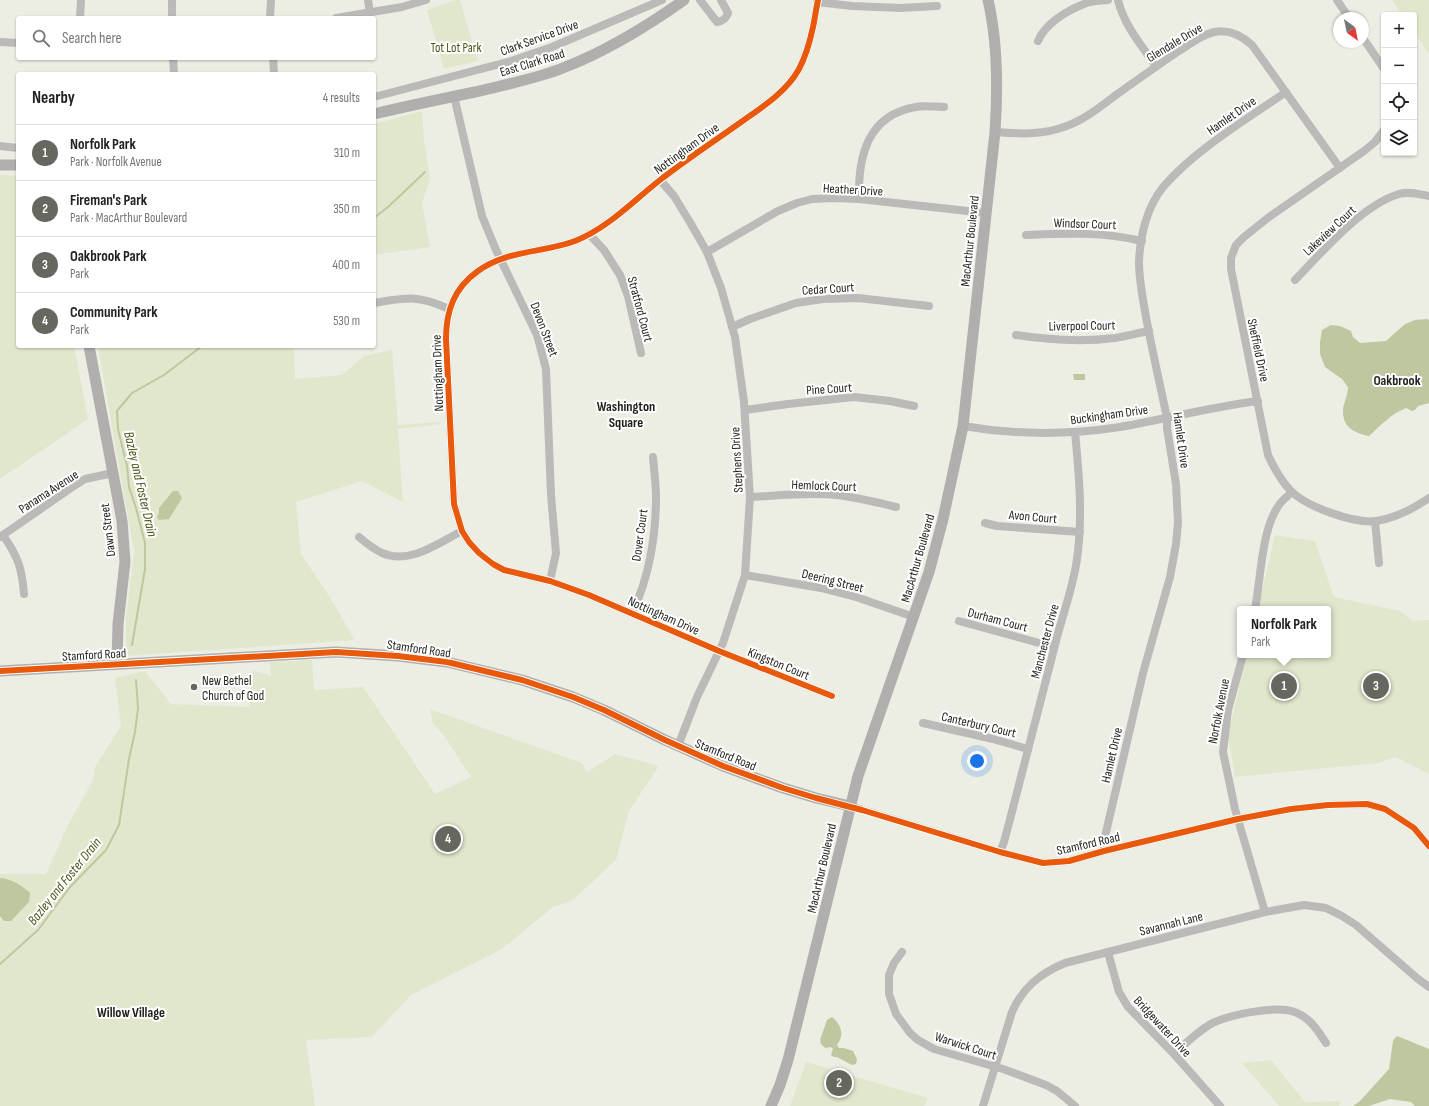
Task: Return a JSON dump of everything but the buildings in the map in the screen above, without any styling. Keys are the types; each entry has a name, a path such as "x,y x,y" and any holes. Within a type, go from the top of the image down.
{"street":[{"path":"80,16 81,0"},
{"path":"172,0 172,16"},
{"path":"270,16 271,0"},
{"path":"368,0 370,13"},
{"path":"350,16 402,7 426,0"},
{"name":"Clark Service Drive","path":"376,96 511,61 552,47 662,0"},
{"name":"East Clark Road","path":"376,114 504,85 561,69 587,58 630,36 684,0"},
{"path":"700,0 717,22 727,18 728,13 721,0"},
{"name":"MacArthur Boulevard","path":"771,1106 788,1060 850,806 868,746 929,572 943,519 963,426 995,132 997,64 995,40 988,0"},
{"path":"1038,41 1042,33 1069,11 1085,4 1108,0"},
{"path":"1118,0 1121,12 1131,30 1156,66"},
{"path":"1337,0 1345,12"},
{"path":"817,1 852,6 901,8 937,6"},
{"name":"Nottingham Drive","path":"719,651 589,595 550,581 512,572 485,559 474,548 462,531 454,504 446,325 449,309 454,298 470,277 478,270 500,258 575,241 589,234 632,205 660,180 765,105 786,87 799,70 808,49 817,1"},
{"name":"Glendale Drive","path":"995,132 1023,134 1047,132 1065,126 1086,116 1156,66 1206,34 1225,31 1234,32 1243,37 1252,45 1340,168"},
{"path":"0,42 16,43"},
{"path":"1369,47 1381,65"},
{"path":"173,60 174,72"},
{"path":"272,60 274,72"},
{"name":"Hamlet Drive","path":"1104,851 1104,841 1141,681 1170,577 1178,523 1176,484 1167,418 1141,287 1139,262 1148,210 1163,186 1183,166 1207,147 1286,92"},
{"name":"Devon Street","path":"454,96 482,216 500,258 537,335 546,369 556,553 550,581"},
{"path":"859,199 859,180 863,154 870,137 879,124 895,114 916,106 944,107"},
{"name":"Sheffield Drive","path":"1381,134 1375,142 1269,217 1244,237 1236,245 1231,258 1231,269 1268,456 1275,470 1292,492 1313,505 1337,515 1375,521 1404,513 1429,498"},
{"path":"0,146 16,148"},
{"path":"0,165 16,165"},
{"name":"Stephens Drive","path":"660,180 674,196 707,252 721,288 735,337 745,410 750,497 745,575 719,651 697,697 678,746"},
{"name":"Lakeview Court","path":"1295,280 1344,230 1376,206 1399,194 1407,193 1429,196"},
{"name":"Heather Drive","path":"707,252 778,211 802,201 824,198 859,199 986,213"},
{"name":"Windsor Court","path":"1026,235 1064,233 1103,234 1142,241"},
{"name":"Stratford Court","path":"589,234 604,250 620,275 628,296 640,353"},
{"path":"376,303 414,298 428,300 449,309"},
{"name":"Cedar Court","path":"732,327 796,303 823,299 858,298 929,306"},
{"name":"Liverpool Court","path":"1016,335 1087,339 1115,338 1149,332"},
{"name":"Dawn Street","path":"89,348 122,521 125,562 118,624 117,664"},
{"name":"Pine Court","path":"745,410 854,397 890,401 914,406"},
{"name":"Buckingham Drive","path":"963,426 981,429 1046,434 1075,432 1119,427 1258,401"},
{"name":"Manchester Drive","path":"1000,852 1004,842 1075,570 1080,532 1080,504 1075,432"},
{"name":"Dover Court","path":"632,613 643,584 654,537 656,497 653,457"},
{"name":"Panama Avenue","path":"2,536 85,479 113,473"},
{"path":"1256,606 1266,541 1273,518 1279,506 1292,492"},
{"name":"Hemlock Court","path":"750,497 802,494 835,495 867,499 896,507"},
{"path":"1375,521 1379,563"},
{"name":"Avon Court","path":"985,523 997,526 1080,532"},
{"path":"359,537 382,553 395,556 413,554 429,549 462,531"},
{"path":"2,536 19,562 23,579 24,594"},
{"name":"Deering Street","path":"745,575 828,590 878,604 914,617"},
{"name":"Durham Court","path":"959,621 1054,647"},
{"name":"Kingston Court","path":"719,651 832,696"},
{"name":"Stamford Road","path":"0,671 336,652 398,656 447,662 522,680 572,698 604,710 723,766 783,788 850,806 1000,852 1043,863 1069,861 1104,851 1238,819 1291,809 1367,804 1385,809 1404,821 1414,828 1429,846"},
{"name":"Norfolk Avenue","path":"1242,658 1228,710 1223,752 1238,819 1265,912"},
{"name":"Canterbury Court","path":"923,723 993,739 1028,749"},
{"name":"Savannah Lane","path":"983,1106 1012,1012 1018,999 1039,976 1058,966 1108,952 1265,912 1304,905 1318,906 1334,911 1356,925 1429,987"},
{"name":"Warwick Court","path":"902,952 894,963 889,975 889,994 896,1014 906,1028 918,1040 934,1049 995,1068 1003,1069 1058,1091 1075,1106"},
{"name":"Bridgewater Drive","path":"1108,952 1119,992 1128,1007 1174,1054 1220,1106"},
{"path":"1174,1054 1200,1031 1211,1024 1260,1010 1273,1009 1295,1012 1306,1018 1314,1026 1326,1043"}],"green space":[{"name":"Tot Lot Park","path":"455,0 460,0 478,61 444,69 427,10"},
{"path":"1392,0 1429,0 1429,54 1417,36 1417,12 1400,12"},
{"path":"422,111 424,139 430,179 422,203 430,247 376,255 376,123"},
{"path":"0,175 16,176 16,348 74,348 88,419 0,479"},
{"path":"98,348 294,348 295,379 342,375 364,356 392,350 398,425 440,422 441,424 398,429 403,502 362,481 296,502 301,554 329,596 355,640 126,656 126,618 134,552"},
{"path":"1275,535 1315,541 1334,597 1400,611 1413,621 1429,620 1429,774 1395,757 1379,763 1235,777 1228,735 1246,658 1331,658 1331,606 1259,606"},
{"path":"312,660 314,690 363,687 435,794 471,777 445,737 433,724 430,709 582,763 587,772 615,754 659,766 629,811 616,860 573,900 553,907 502,949 411,995 372,1037 306,1040 315,1106 0,1106 0,874 46,874 67,827 93,780 95,767 121,726 115,678 145,671 171,704 249,707 253,670 271,676 270,662"},
{"path":"1271,1060 1305,1102 1340,1101 1339,1106 1279,1106 1242,1063"},
{"path":"806,1062 928,1098 924,1106 790,1106"}],"shaded area":[{"path":"1415,320 1429,320 1429,403 1418,406 1412,411 1406,408 1401,410 1386,420 1369,436 1354,431 1347,425 1343,415 1348,387 1342,379 1325,367 1320,354 1322,330 1331,325 1340,326 1351,331 1353,337 1360,343 1386,341 1405,324"},
{"path":"1073,374 1085,374 1085,380 1074,380"},
{"path":"173,491 178,491 182,498 169,519 159,520 157,517 159,508"},
{"path":"0,878 16,883 30,893 29,902 11,921 4,921 0,916"},
{"path":"832,1017 838,1023 841,1030 841,1037 837,1045 839,1048 853,1051 857,1059 856,1064 852,1065 837,1057 834,1057 831,1055 833,1049 831,1047 825,1048 821,1044 820,1040 827,1020"},
{"path":"1397,1036 1429,1049 1429,1106 1415,1106 1411,1102 1390,1099 1369,1106 1353,1106 1360,1101 1389,1069 1393,1041"}],"waterway":[{"name":"Bazley and Foster Drain","path":"376,216 425,172"},
{"name":"Bazley and Foster Drain","path":"132,645 145,569 145,543 129,487 127,466 118,429 117,411 132,393 164,375 199,348"},
{"name":"Bazley and Foster Drain","path":"0,964 38,930 70,887 106,850 119,825 138,708 136,680"}],"cycle path":[{"path":"818,0 811,38 804,59 794,77 782,91 670,172 620,214 587,236 563,245 500,259 478,271 463,285 453,301 446,329 446,339 454,504 462,531 479,553 493,564 504,570 550,581 589,595 719,651 832,696"},
{"path":"0,671 336,652 398,656 447,662 522,680 573,697 723,766 783,788 862,810 1000,852 1043,863 1069,861 1104,851 1238,819 1291,809 1328,805 1367,804 1385,809 1414,828 1429,846"}],"place":[{"name":"Norfolk Park","path":"1284,686"},
{"name":"Oakbrook Park","path":"1376,686"},
{"name":"New Bethel Church of God","path":"194,687"},
{"name":"Community Park","path":"448,839"},
{"name":"Fireman's Park","path":"839,1083"}],"district":[{"name":"Oakbrook","path":"1397,380"},
{"name":"Washington Square","path":"626,414"},
{"name":"Willow Village","path":"131,1012"}]}
